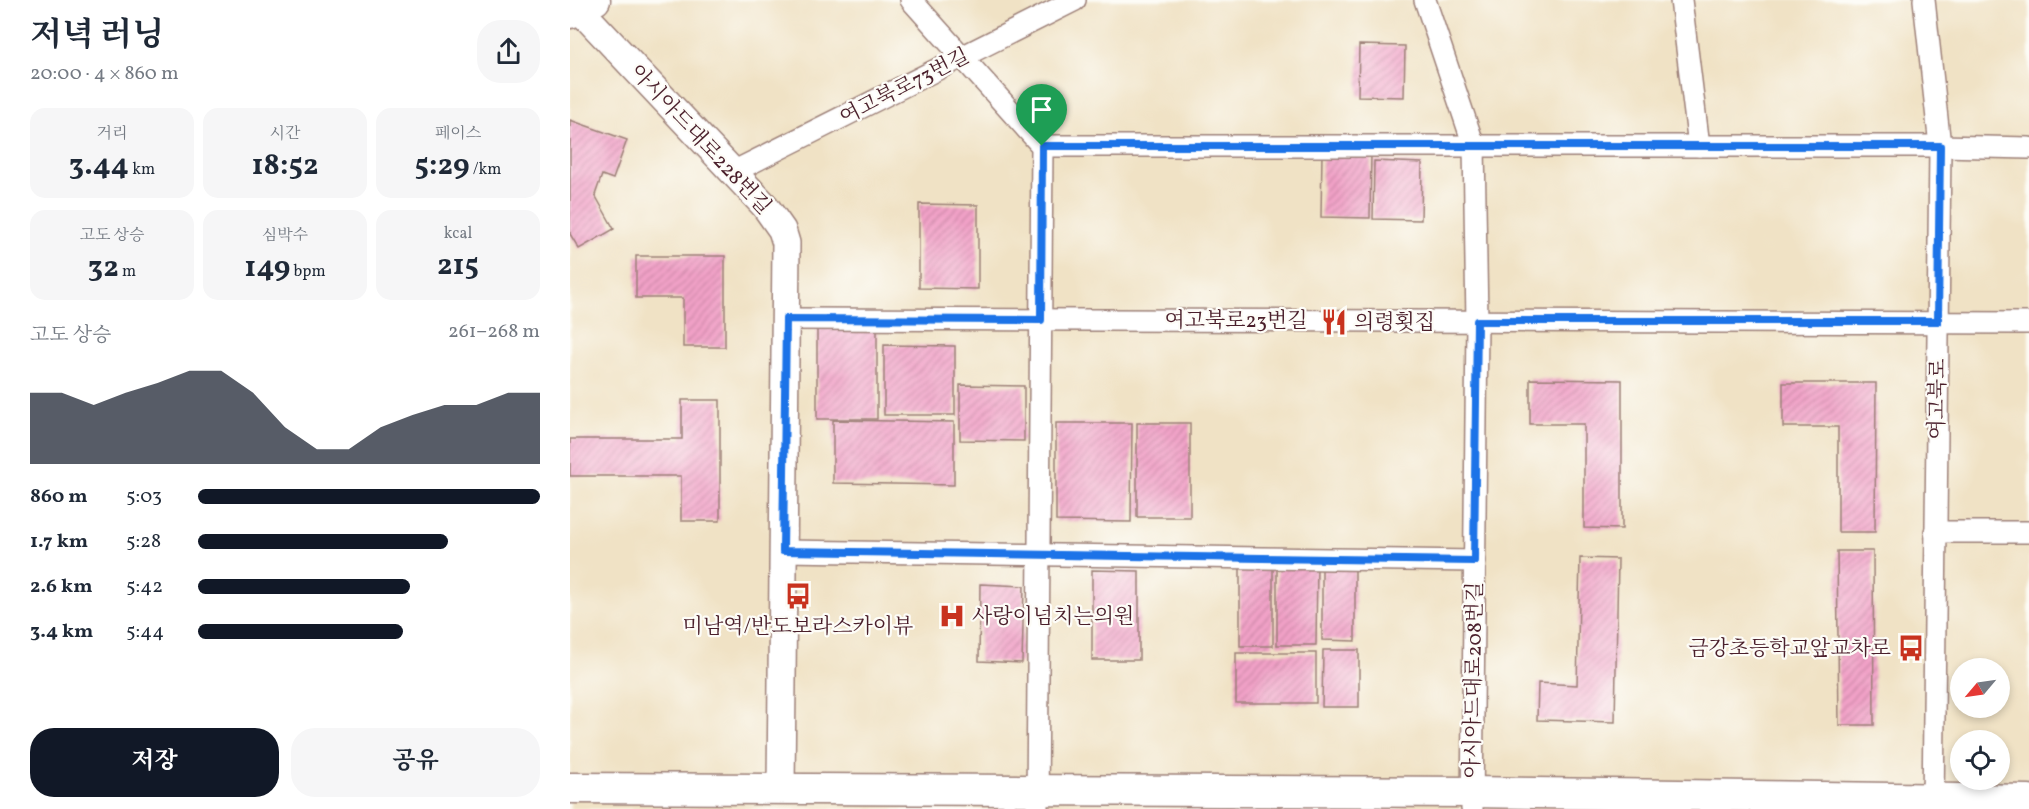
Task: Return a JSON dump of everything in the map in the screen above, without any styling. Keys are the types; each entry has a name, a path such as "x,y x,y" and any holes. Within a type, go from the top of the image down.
{"main road":[{"path":"588,795 781,789 1037,800 1932,804 2029,800"}],"street":[{"path":"911,0 1042,146 1037,800"},
{"name":"여고북로73번길","path":"733,172 1075,0"},
{"name":"아시아드대로208번길","path":"1425,0 1474,146 1477,321 1472,801"},
{"path":"1681,0 1699,146"},
{"name":"여고북로","path":"1924,0 1940,146 1932,804"},
{"name":"아시아드대로228번길","path":"581,7 765,206 782,231 786,243 781,789"},
{"path":"1042,146 1940,146 2029,148"},
{"name":"여고북로23번길","path":"786,319 2029,322"},
{"path":"1935,532 2029,532"},
{"path":"783,551 1474,561"}],"building":[{"path":"1359,45 1405,46 1404,97 1358,96"},
{"path":"570,120 627,140 613,179 602,175 595,195 614,229 579,249 570,234"},
{"path":"1322,153 1371,154 1370,218 1321,217"},
{"path":"1374,161 1422,163 1421,220 1373,219"},
{"path":"919,204 978,205 978,289 919,288"},
{"path":"636,256 725,256 725,347 683,347 683,298 636,298"},
{"path":"817,319 877,319 877,419 817,419"},
{"path":"884,345 955,346 955,415 884,415"},
{"path":"1530,379 1622,380 1622,529 1584,528 1584,424 1530,424"},
{"path":"1783,383 1876,383 1875,532 1838,532 1838,427 1783,427"},
{"path":"960,385 1024,386 1024,441 960,440"},
{"path":"682,400 720,400 720,521 681,521 681,476 570,476 570,439 682,439"},
{"path":"833,420 954,422 954,485 833,483"},
{"path":"1056,423 1132,423 1131,522 1056,521"},
{"path":"1137,423 1190,423 1190,517 1137,517"},
{"path":"1837,551 1873,551 1874,725 1839,725"},
{"path":"1322,554 1355,554 1355,641 1322,640"},
{"path":"1580,558 1618,559 1615,722 1537,720 1538,683 1577,685"},
{"path":"1240,560 1273,560 1273,646 1240,646"},
{"path":"1277,561 1317,562 1316,645 1277,645"},
{"path":"1092,570 1139,571 1139,660 1092,660"},
{"path":"980,584 1024,586 1022,663 979,661"},
{"path":"1323,650 1359,650 1359,707 1322,707"},
{"path":"1236,653 1316,653 1316,703 1236,703"}],"place":[{"name":"의령횟집","path":"1334,322"},
{"name":"미남역/반도보라스카이뷰","path":"798,596"},
{"name":"사랑이넘치는의원","path":"952,616"},
{"name":"금강초등학교앞교차로","path":"1911,648"}],"route":[{"path":"1042,146 1940,146 1938,321 1477,321 1474,561 783,551 786,319 1041,320 1042,146"}]}
